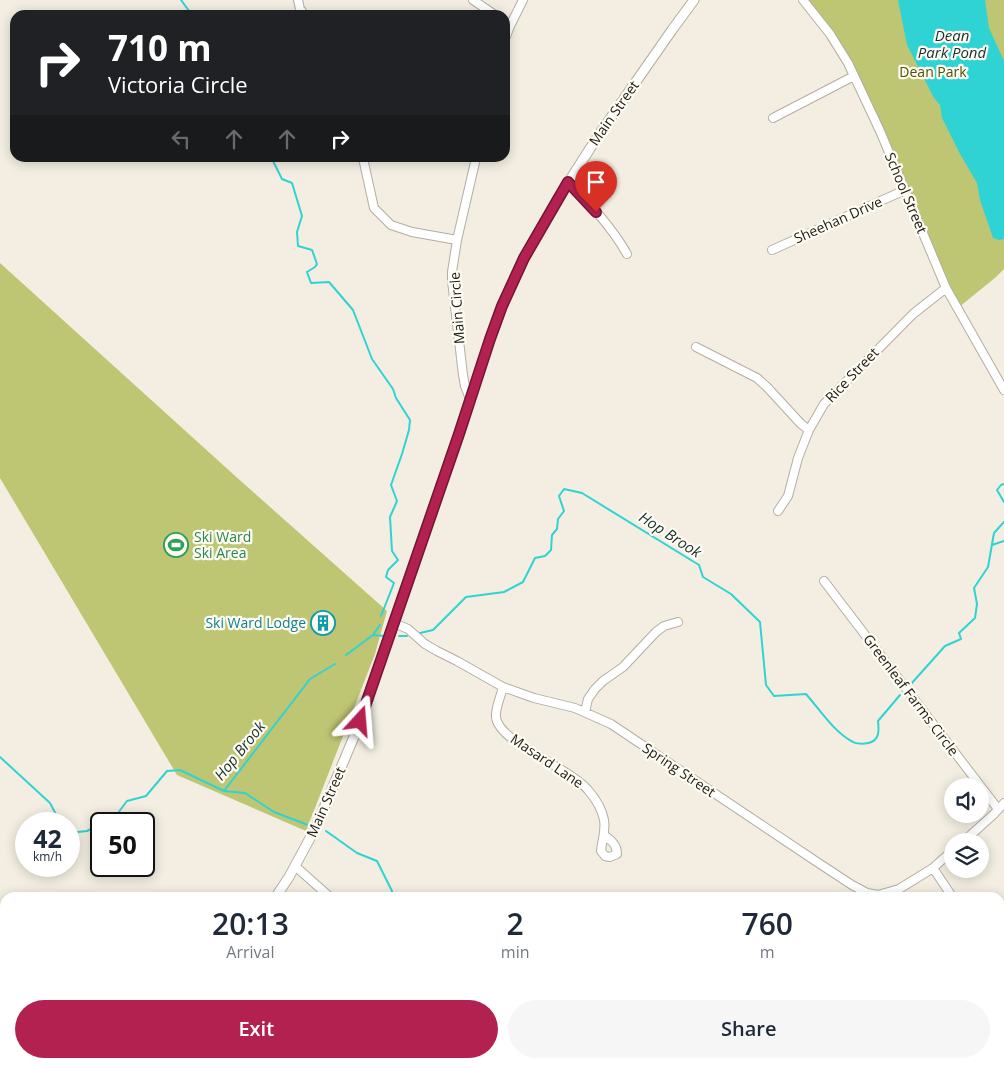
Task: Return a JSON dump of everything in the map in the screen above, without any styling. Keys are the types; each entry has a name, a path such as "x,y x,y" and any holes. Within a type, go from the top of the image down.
{"main road":[{"name":"Main Street","path":"279,892 296,866 316,827 344,764 490,339 502,306 524,258 568,182 694,0"}],"street":[{"path":"473,0 488,10"},
{"path":"510,20 523,0"},
{"name":"School Street","path":"803,0 837,43 880,132 946,288 1004,390"},
{"path":"773,118 854,76"},
{"path":"364,162 374,208 391,225 412,232 457,240"},
{"name":"Main Circle","path":"470,399 463,375 452,281 457,240 475,162"},
{"path":"568,182 606,222 619,239 627,254"},
{"name":"Sheehan Drive","path":"772,250 905,190"},
{"name":"Rice Street","path":"778,511 788,496 798,458 809,430 820,410 830,397 913,314 946,288"},
{"path":"696,347 757,378 809,430"},
{"name":"Greenleaf Farms Circle","path":"824,581 1001,806"},
{"path":"585,712 589,696 603,681 623,667 656,632 664,626 678,622"},
{"name":"Spring Street","path":"394,623 408,629 437,651 503,687 534,698 575,708 611,724 817,862 865,892"},
{"name":"Masard Lane","path":"503,687 496,712 498,724 512,738 572,776 589,790 600,808 604,822 604,835"},
{"path":"972,833 1001,806"},
{"name":"Spring Street","path":"889,892 932,868 944,858"},
{"path":"296,866 324,892"},
{"path":"932,868 949,892"}],"green space":[{"name":"Dean Park","path":"803,0 1004,0 1004,269 958,308 850,63"},
{"name":"Ski Ward Ski Area","path":"0,263 387,611 375,654 306,831 177,775 0,478"}],"water":[{"name":"Dean Park Pond","path":"898,0 985,0 989,28 1004,61 1004,239 993,238 980,200 977,183 942,118 940,105 934,98 907,45"}],"waterway":[{"path":"181,0 188,10"},
{"path":"274,162 282,179 292,183 302,216 297,232 298,246 312,250 317,264 307,272 311,283 329,282 353,310 372,359 393,389 396,398 410,420 402,454 391,485 397,501 390,517 392,551 398,560 388,570 386,577 394,583 381,616"},
{"name":"Hop Brook","path":"1004,484 997,490 1004,502"},
{"name":"Hop Brook","path":"420,633 433,630 466,597 504,592 523,582 535,558 545,556 551,550 552,535 557,529 558,519 564,511 559,496 564,489 582,493 699,565 703,577 731,594 760,622 766,685 774,696 806,694 840,733 854,743 862,744 872,742 877,738 878,721 900,695"},
{"name":"Hop Brook","path":"911,684 945,646 961,639 959,633 975,618 977,604 974,588 988,567 994,533 1004,522"},
{"path":"992,545 1004,541"},
{"path":"373,635 380,625"},
{"name":"Hop Brook","path":"346,655 373,635 384,636"},
{"name":"Hop Brook","path":"399,636 407,636"},
{"name":"Hop Brook","path":"119,812 127,801 146,796 167,771 180,770 224,791 310,679 335,664"},
{"name":"Hop Brook","path":"0,757 50,803 55,812"},
{"path":"224,791 245,793 274,812 308,825"},
{"name":"Hop Brook","path":"80,832 90,830"},
{"path":"326,831 357,853 377,861 392,892"}],"place":[{"name":"Ski Ward Ski Area","path":"176,545"},
{"name":"Ski Ward Lodge","path":"323,623"}],"route":[{"path":"360,721 490,339 502,306 524,258 568,182 596,212"}]}
